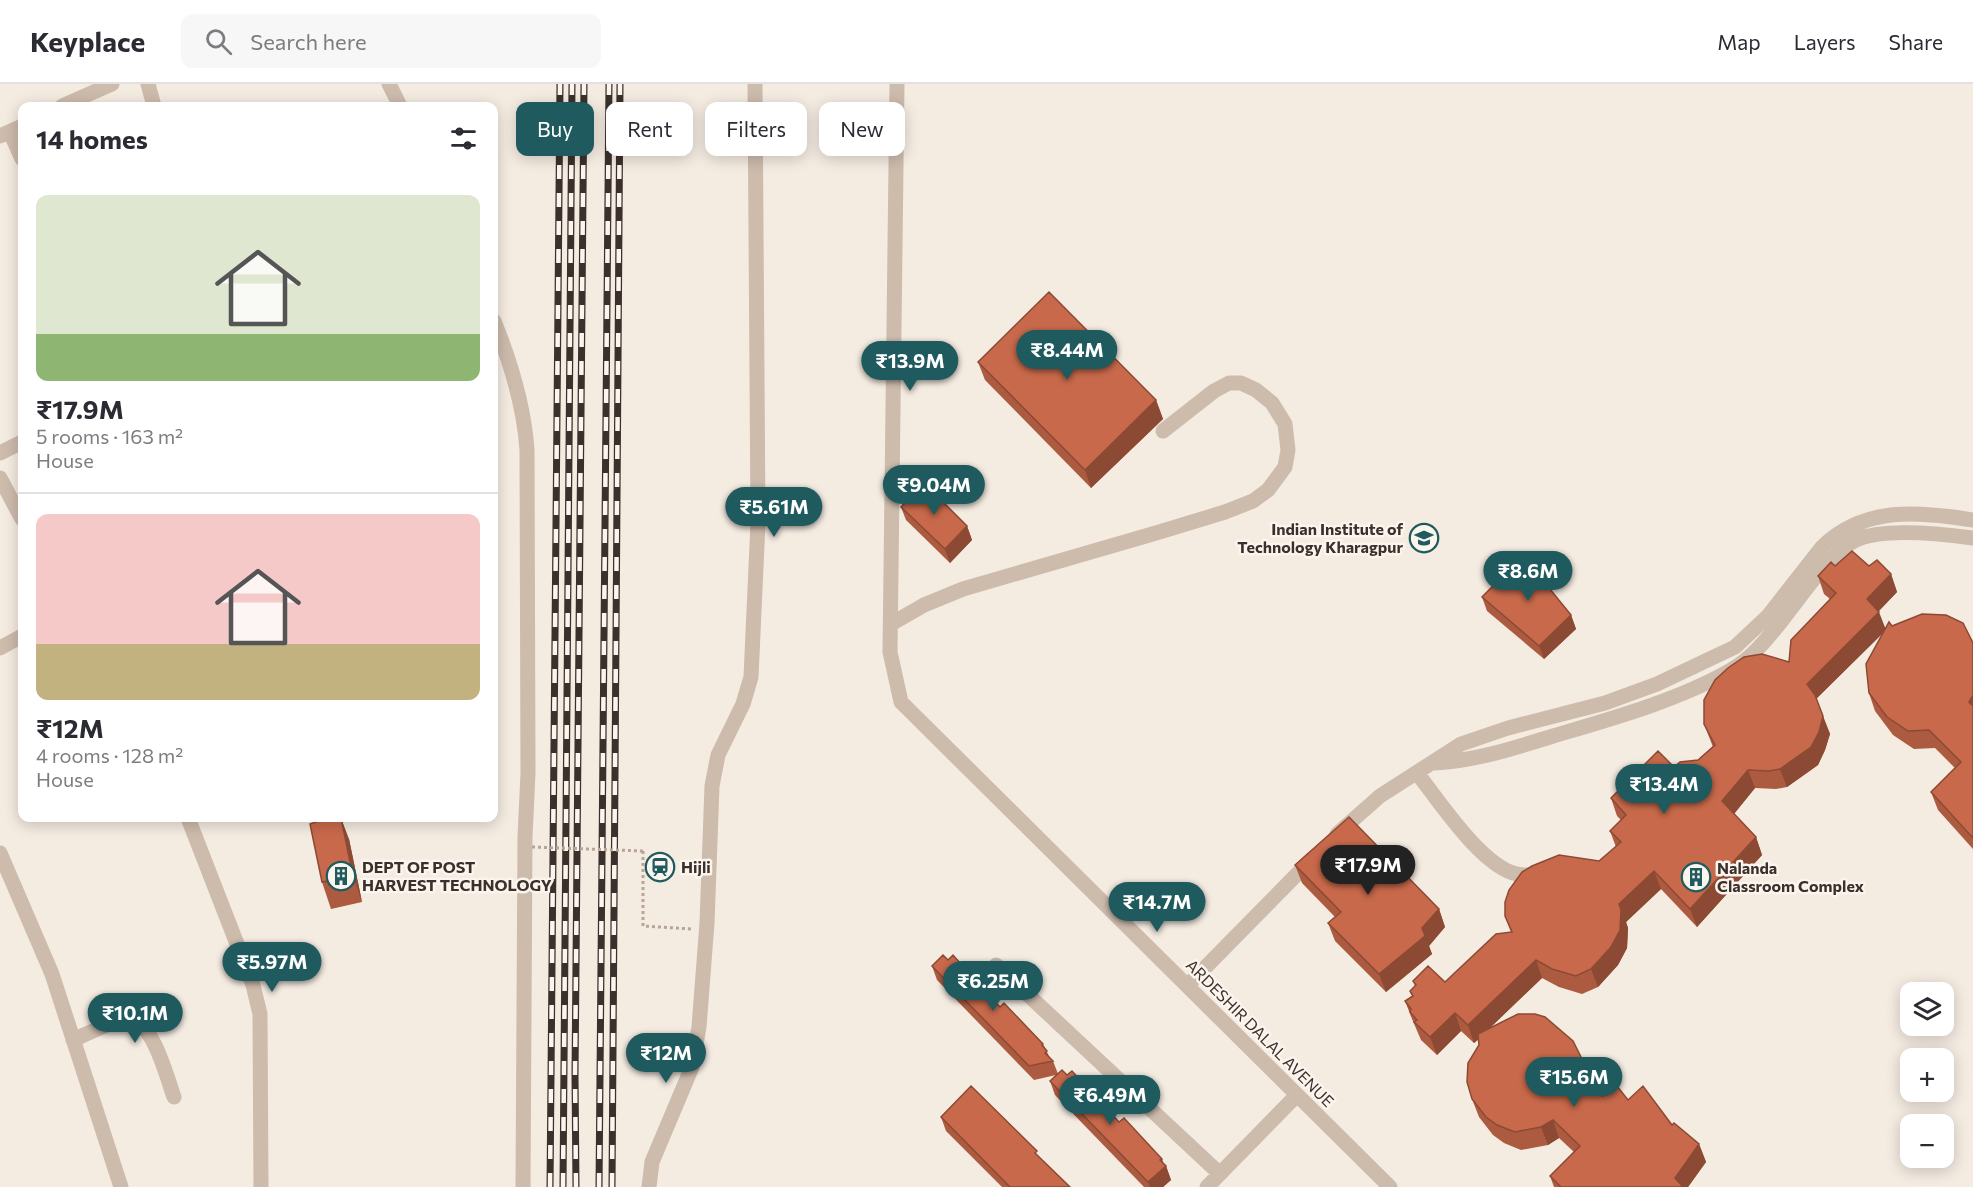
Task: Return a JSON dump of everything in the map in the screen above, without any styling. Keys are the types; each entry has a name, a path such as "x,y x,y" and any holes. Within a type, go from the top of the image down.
{"street":[{"path":"71,102 112,84"},
{"path":"148,84 152,102"},
{"path":"389,84 398,102"},
{"path":"649,1187 652,1162 692,1067 702,1005 712,786 718,755 743,704 751,677 758,523 755,84"},
{"path":"891,624 897,84"},
{"path":"11,131 18,149"},
{"path":"498,332 510,363 525,421 527,450 528,773 525,837 523,1187"},
{"path":"891,624 924,605 963,589 1156,533 1253,501 1268,490 1285,467 1288,450 1285,424 1272,403 1256,390 1241,383 1228,383 1214,391 1162,431"},
{"path":"0,453 18,444"},
{"path":"0,478 18,512"},
{"path":"1187,986 1348,822 1380,796 1461,744 1508,728 1582,710 1616,699 1657,684 1735,647 1768,616 1830,538 1848,528 1886,514 1906,513 1973,520"},
{"path":"1432,764 1461,762 1614,719 1696,687 1732,669 1752,655 1831,560 1856,540 1871,536 1924,532 1973,538"},
{"name":"ARDESHIR DALAL AVENUE","path":"891,624 890,652 901,702 1390,1187"},
{"path":"0,648 18,638"},
{"path":"1416,773 1482,854 1502,869 1528,876 1554,867"},
{"path":"190,822 253,985 260,1014 261,1187"},
{"path":"0,853 52,974 121,1187"},
{"path":"996,965 1220,1174"},
{"path":"72,1040 116,1022 129,1020 140,1022 148,1031 157,1051 174,1098"},
{"path":"1207,1187 1297,1095"}],"path":[{"path":"532,847 643,851 643,926 707,930"}],"building":[{"path":"1049,292 1156,400 1085,470 978,362"},
{"path":"924,483 967,526 945,549 901,507"},
{"path":"1852,551 1869,566 1877,560 1891,574 1867,599 1879,612 1807,684 1815,695 1823,716 1819,732 1811,747 1780,769 1748,770 1722,801 1756,837 1690,909 1654,871 1619,904 1620,930 1611,947 1591,969 1576,976 1552,969 1536,960 1468,1025 1455,1013 1430,1037 1414,1022 1417,1020 1405,1001 1413,996 1410,991 1416,985 1413,981 1428,966 1445,982 1496,934 1512,932 1505,916 1505,902 1509,890 1522,872 1559,855 1599,861 1621,842 1610,831 1626,815 1611,798 1658,751 1674,767 1680,762 1698,760 1715,745 1704,724 1704,700 1715,680 1744,657 1762,654 1789,662 1791,640 1836,593 1818,576 1831,562 1835,566"},
{"path":"1523,556 1571,615 1539,646 1482,597"},
{"path":"1922,614 1946,615 1963,623 1973,643 1973,695 1969,702 1973,706 1973,838 1931,792 1961,762 1929,730 1908,731 1887,717 1869,693 1866,664 1889,622 1892,626"},
{"path":"1349,817 1439,909 1422,928 1425,936 1379,974 1328,923 1341,912 1295,865"},
{"path":"342,822 353,876 322,882 310,824"},
{"path":"943,955 948,960 953,955 1000,1007 1004,1003 1043,1044 1047,1051 1045,1053 1053,1061 1029,1066 932,966"},
{"path":"1518,1014 1535,1014 1545,1017 1573,1041 1582,1059 1584,1075 1579,1090 1603,1096 1617,1086 1628,1100 1643,1086 1672,1125 1674,1123 1699,1144 1675,1178 1683,1187 1561,1187 1550,1176 1580,1146 1553,1120 1541,1127 1515,1132 1497,1125 1486,1117 1472,1099 1467,1082 1468,1063 1479,1045 1478,1034"},
{"path":"1062,1070 1067,1075 1072,1071 1119,1122 1124,1118 1166,1166 1148,1182 1050,1081"},
{"path":"971,1086 1070,1187 1010,1187 941,1117"}],"railway":[{"path":"550,1187 560,84"},
{"path":"563,1187 572,84"},
{"path":"576,1187 575,1075 584,84"},
{"path":"599,1187 609,84"},
{"path":"612,1187 620,84"}],"place":[{"name":"Indian Institute of Technology Kharagpur","path":"1424,538"},
{"name":"Hijli","path":"660,867"},
{"name":"DEPT OF POST HARVEST TECHNOLOGY","path":"341,876"},
{"name":"Nalanda Classroom Complex","path":"1696,877"}]}
